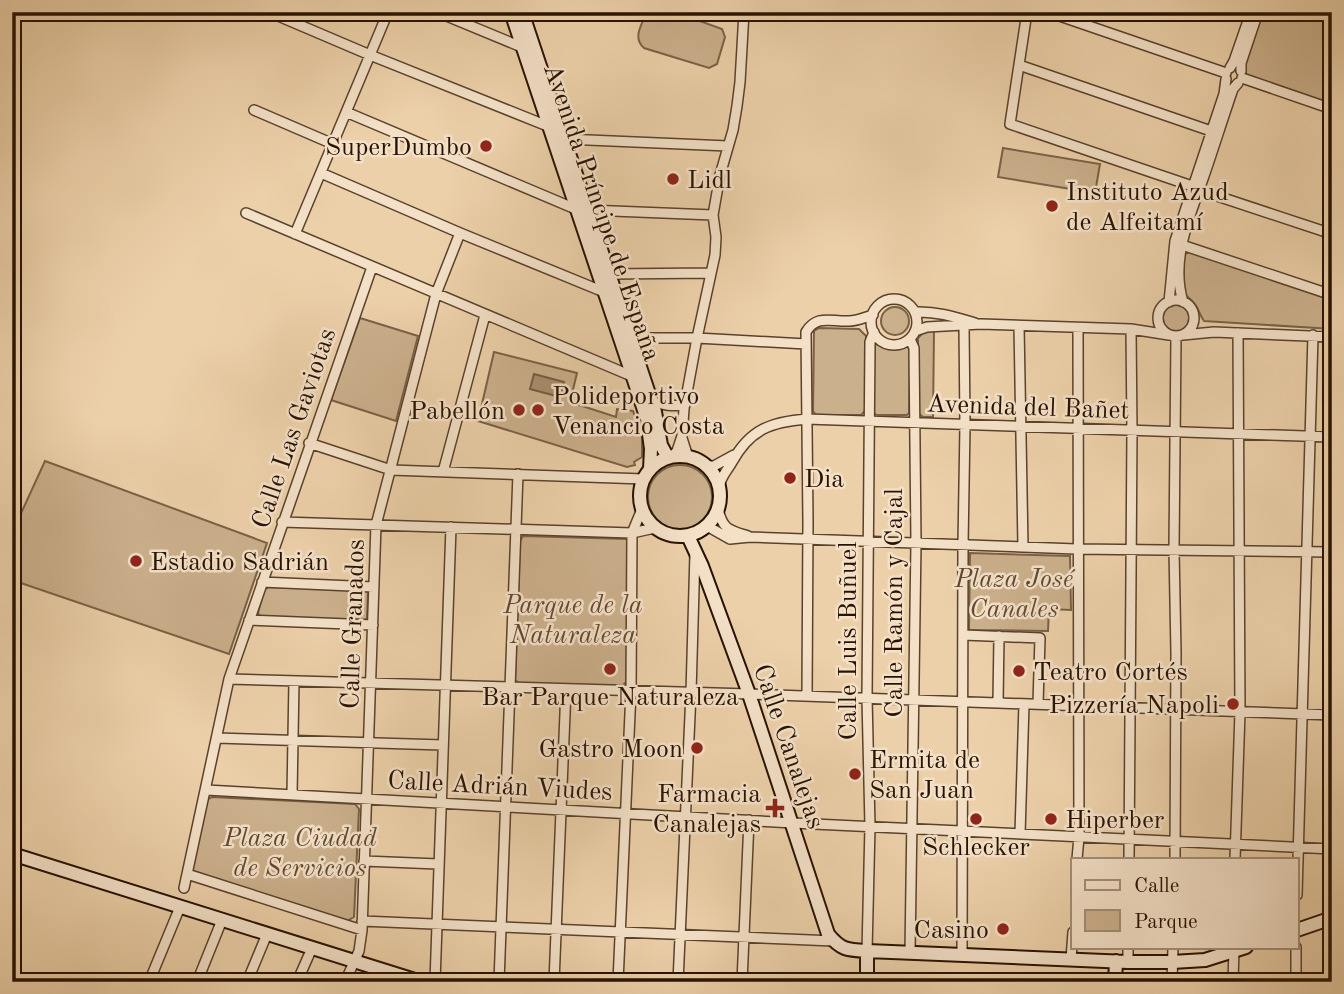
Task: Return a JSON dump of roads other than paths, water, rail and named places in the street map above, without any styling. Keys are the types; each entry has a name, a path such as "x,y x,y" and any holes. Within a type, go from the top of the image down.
{"main road":[{"name":"Avenida Príncipe de España","path":"512,12 550,127 609,274 652,401 661,445 670,458"},
{"name":"Avenida Príncipe de España","path":"523,12 565,139 604,292 650,429 651,449 647,474"},
{"path":"688,457 706,466 716,479 720,498 713,519 698,531 676,536 654,528 642,509 640,494 647,474 658,463 670,458 688,457"},
{"name":"Calle Canalejas","path":"698,531 695,552 749,694 828,934 834,941"},
{"name":"Calle Canalejas","path":"698,531 702,566"},
{"path":"14,858 354,961 401,979 422,982"},
{"path":"1298,930 1332,918"},
{"path":"834,941 848,950 1122,962 1205,960 1238,948"},
{"path":"867,951 867,982"},
{"path":"1115,982 1122,962"}],"street":[{"path":"269,12 550,127"},
{"path":"295,234 388,12"},
{"path":"437,12 524,48"},
{"path":"670,458 677,451 682,436 697,338 715,255 713,215 720,175 733,130 740,82 744,12"},
{"path":"1027,12 1010,124 1332,234"},
{"path":"1048,12 1227,73 1231,83 1240,77"},
{"path":"1183,302 1179,287 1186,226 1226,86 1227,73 1250,15 1234,12"},
{"path":"1169,302 1175,241 1240,77 1241,63 1258,12"},
{"path":"1019,65 1211,131"},
{"path":"1227,73 1236,67 1240,77 1332,109"},
{"path":"254,110 333,144"},
{"path":"346,112 583,210 713,215"},
{"path":"565,139 728,146"},
{"path":"321,173 604,292"},
{"path":"246,213 634,377"},
{"name":"Calle Granados","path":"345,982 359,951 362,926 376,525 436,294 460,233"},
{"path":"1182,245 1332,295"},
{"name":"Calle Las Gaviotas","path":"184,888 229,679 372,267"},
{"path":"609,274 711,274"},
{"path":"913,335 917,321 911,306 897,299 889,300 876,308 873,315 874,331 878,338 897,345 927,327 981,324 1135,330 1176,336 1214,332 1332,337"},
{"path":"1176,300 1183,302 1193,312 1193,326 1189,331 1176,336 1163,331 1158,318 1163,306 1176,300"},
{"path":"915,312 925,311 981,324"},
{"path":"443,472 485,315"},
{"path":"807,696 806,332 817,320 852,321 873,315"},
{"path":"957,318 964,326 965,425 962,955"},
{"path":"1135,330 1152,327 1158,318"},
{"path":"1194,318 1201,327 1214,332"},
{"path":"852,321 874,331"},
{"path":"1020,326 1023,547"},
{"path":"1077,858 1078,328"},
{"path":"1129,858 1135,330"},
{"name":"Calle Luis Buñuel","path":"867,951 870,826 867,698 870,342 874,331"},
{"path":"1235,858 1240,712 1238,333"},
{"name":"Calle Ramón y Cajal","path":"910,953 916,543 913,335"},
{"path":"1298,858 1312,335"},
{"path":"1175,858 1176,336"},
{"path":"631,338 697,338 806,344"},
{"path":"652,401 659,405 685,405"},
{"name":"Avenida del Bañet","path":"706,466 714,466 734,455 757,432 778,422 807,419 1332,437"},
{"path":"682,436 688,457"},
{"path":"309,443 391,470 647,474"},
{"name":"Avenida del Bañet","path":"719,487 734,455"},
{"path":"499,982 518,474"},
{"path":"618,982 631,691 632,533 642,509"},
{"path":"718,509 725,527 750,537"},
{"path":"282,522 632,533 654,528"},
{"path":"435,982 451,527"},
{"path":"698,531 719,531 730,539 750,537 1078,549 1332,552"},
{"path":"678,982 695,552"},
{"path":"262,582 374,587"},
{"path":"249,620 373,625"},
{"path":"964,635 1040,638 1038,705"},
{"path":"998,703 999,636"},
{"path":"229,679 1332,715"},
{"path":"292,795 295,681"},
{"path":"554,982 566,689"},
{"path":"1020,834 1024,704"},
{"path":"216,737 443,745"},
{"name":"Calle Adrián Viudes","path":"206,790 793,823 1332,849"},
{"path":"742,982 749,820"},
{"path":"364,862 438,864"},
{"path":"187,874 362,926 437,924 834,941"},
{"path":"149,982 180,907"},
{"path":"197,982 222,920"},
{"path":"247,982 267,934"},
{"path":"297,982 312,948"},
{"path":"1071,959 1072,948"},
{"path":"1122,962 1128,948"},
{"path":"1172,982 1173,948"},
{"path":"1233,982 1238,948"},
{"path":"1296,948 1296,982"}],"place":[{"name":"SuperDumbo","path":"486,146"},
{"name":"Lidl","path":"673,179"},
{"name":"Instituto Azud de Alfeitamí","path":"1052,206"},
{"name":"Pabellón","path":"519,410"},
{"name":"Polideportivo Venancio Costa","path":"538,410"},
{"name":"Dia","path":"790,478"},
{"name":"Estadio Sadrián","path":"136,561"},
{"name":"Bar Parque Naturaleza","path":"610,669"},
{"name":"Teatro Cortés","path":"1019,671"},
{"name":"Pizzería Napoli","path":"1233,704"},
{"name":"Gastro Moon","path":"697,748"},
{"name":"Ermita de San Juan","path":"855,774"},
{"name":"Farmacia Canalejas","path":"775,808"},
{"name":"Schlecker","path":"976,819"},
{"name":"Hiperber","path":"1051,819"},
{"name":"Casino","path":"1003,929"}],"park label":[{"name":"Plaza José Canales","path":"1014,593"},
{"name":"Parque de la Naturaleza","path":"573,619"},
{"name":"Plaza Ciudad de Servicios","path":"300,852"}]}
